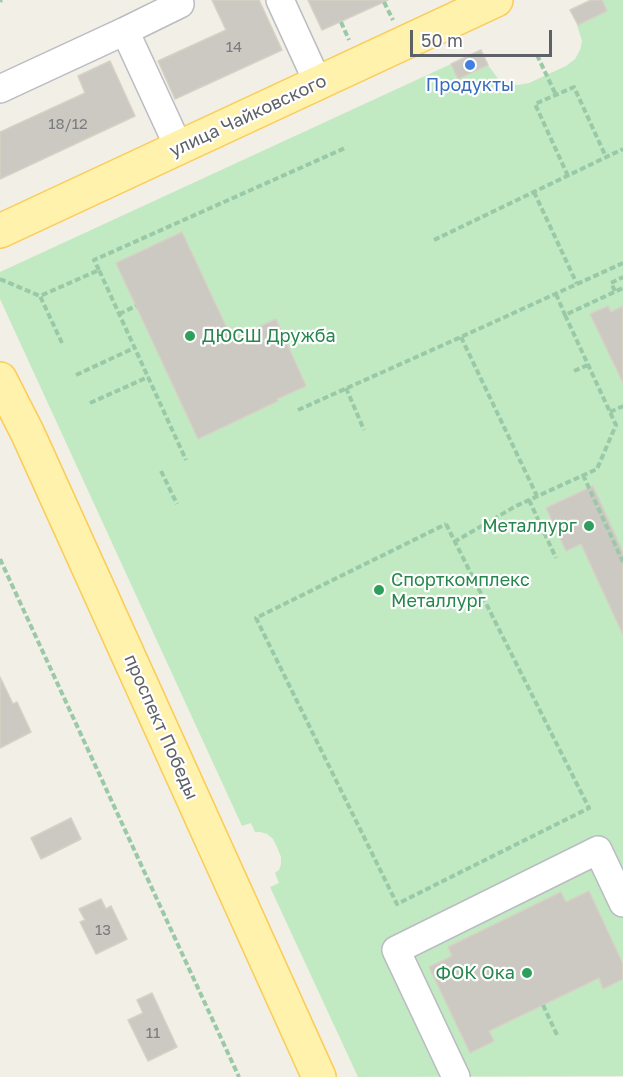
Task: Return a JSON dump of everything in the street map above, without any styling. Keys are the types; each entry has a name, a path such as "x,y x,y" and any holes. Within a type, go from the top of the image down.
{"main road":[{"name":"улица Чайковского","path":"0,231 496,0"},
{"name":"проспект Победы","path":"0,379 28,434 319,1077"}],"street":[{"path":"0,89 180,4 178,0"},
{"path":"280,0 318,83"},
{"path":"125,31 179,148"},
{"path":"456,1077 396,950 598,850 623,903"}],"path":[{"path":"537,55 556,95"},
{"path":"568,176 535,104 574,87 606,157"},
{"path":"186,460 94,260 345,148"},
{"path":"434,240 623,149"},
{"path":"534,192 577,284"},
{"path":"298,410 622,264 623,269"},
{"path":"40,296 99,270"},
{"path":"615,291 611,283 623,277"},
{"path":"0,279 40,296 62,343"},
{"path":"565,315 623,288"},
{"path":"454,542 529,500 597,470 616,425 556,294"},
{"path":"119,314 136,306"},
{"path":"461,337 537,497"},
{"path":"76,375 135,348"},
{"path":"574,371 588,364"},
{"path":"90,404 147,377"},
{"path":"346,388 364,430"},
{"path":"610,412 623,406"},
{"path":"161,471 177,504"},
{"path":"583,475 623,562"},
{"path":"529,500 556,558"},
{"path":"446,524 454,542 589,808 397,904 256,618 446,524"},
{"path":"0,559 239,1077"},
{"path":"543,1005 557,1035"}],"green space":[{"name":"Спорткомплекс Металлург","path":"602,0 623,0 623,1076 358,1077 270,887 279,883 275,873 279,870 281,857 277,847 267,834 255,832 251,823 242,826 0,299 0,272 451,64 458,79 488,65 499,80 508,84 529,83 566,66 575,59 582,41 577,25 607,11"}],"building":[{"path":"212,0 259,0 282,50 175,99 158,61 226,30"},
{"path":"308,0 388,0 322,30"},
{"path":"591,0 602,0 607,11 578,25 570,10"},
{"name":"Продукты","path":"481,50 488,65 458,79 451,64"},
{"path":"110,61 135,116 0,179 0,132 85,93 78,76"},
{"name":"ДЮСШ Дружба","path":"182,232 232,339 276,319 306,386 198,439 116,263"},
{"path":"608,306 611,312 623,306 623,383 590,314"},
{"name":"Металлург","path":"593,486 623,552 623,635 581,544 566,551 546,508"},
{"path":"0,677 13,704 17,702 31,732 0,748"},
{"path":"71,818 81,839 41,859 31,838"},
{"name":"ФОК Ока","path":"589,891 623,964 623,979 603,989 599,978 489,1031 494,1041 470,1053 429,967 452,956 448,947 561,892 566,902"},
{"path":"101,899 106,909 111,906 127,939 96,954 80,922 85,920 79,909"},
{"path":"152,993 177,1047 148,1061 128,1020 143,1013 137,1000"}],"place":[{"name":"Продукты","path":"470,65"},
{"name":"ДЮСШ Дружба","path":"190,336"},
{"name":"Металлург","path":"589,526"},
{"name":"Спорткомплекс Металлург","path":"379,590"},
{"name":"ФОК Ока","path":"527,973"}]}
